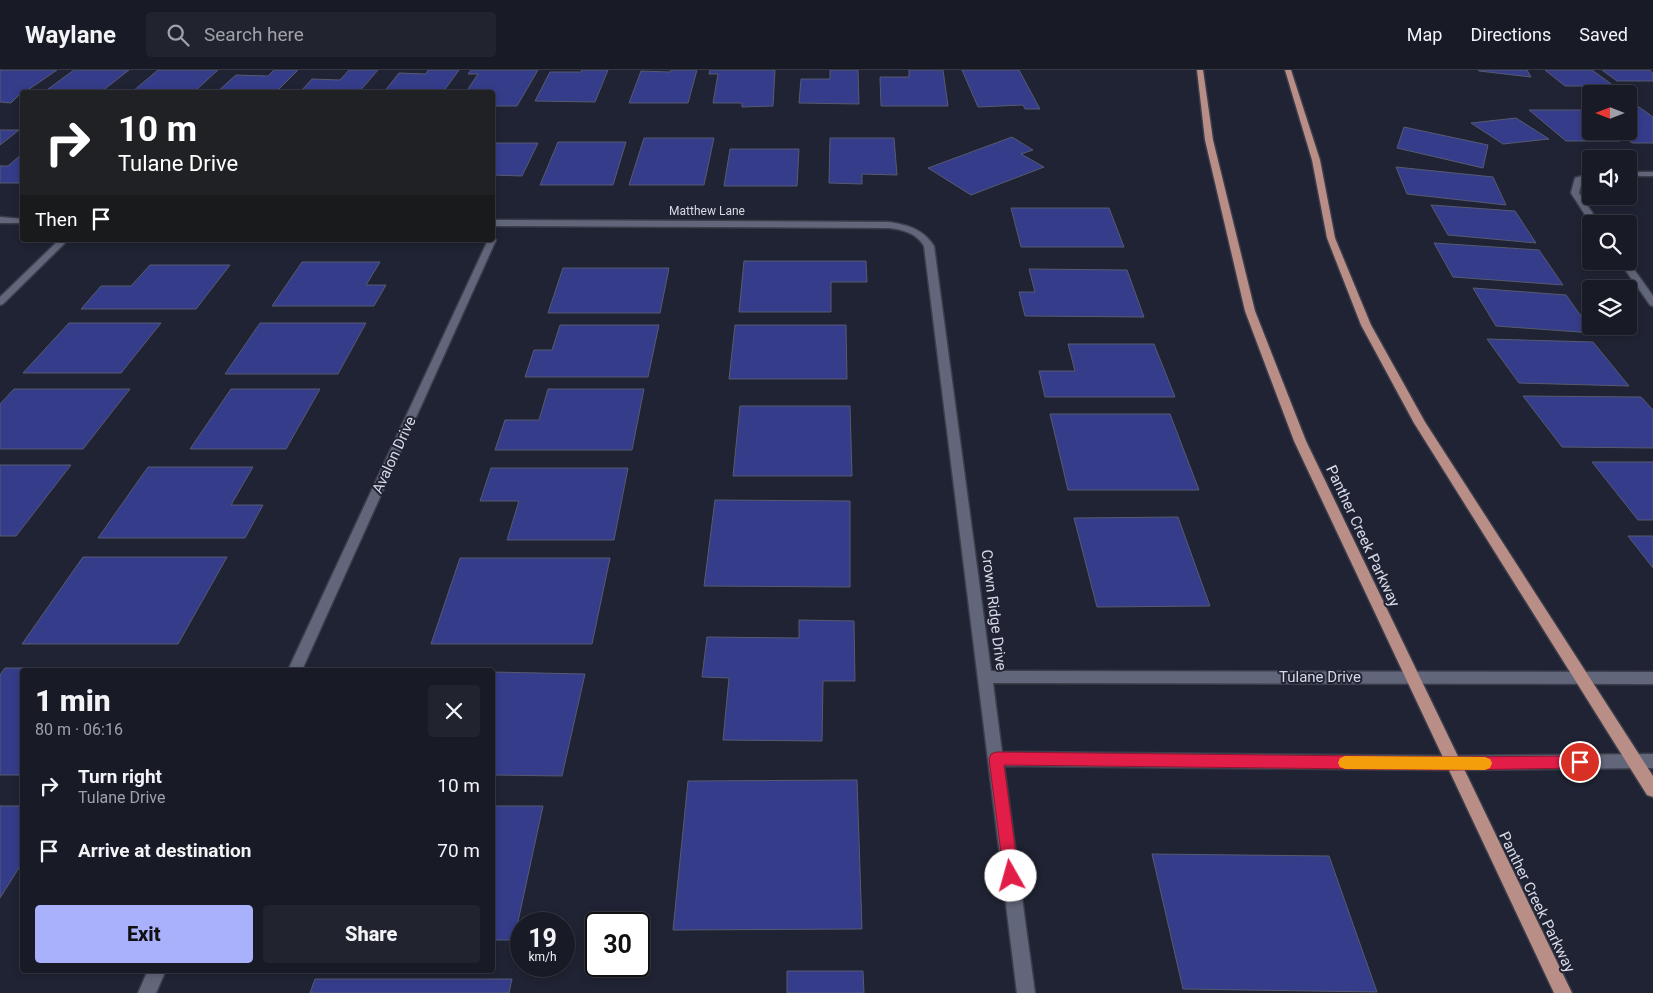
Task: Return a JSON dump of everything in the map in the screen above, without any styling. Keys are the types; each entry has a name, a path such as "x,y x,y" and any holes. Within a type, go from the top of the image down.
{"main road":[{"name":"Panther Creek Parkway","path":"1200,70 1209,140 1250,311 1300,441 1452,764 1564,993"},
{"path":"1288,70 1316,160 1331,238 1366,324 1420,423 1653,790"}],"street":[{"path":"1637,174 1653,174"},
{"path":"1582,178 1578,180 1575,193 1582,203"},
{"path":"0,220 20,221"},
{"name":"Matthew Lane","path":"496,223 889,225 909,228 920,234"},
{"name":"Crown Ridge Drive","path":"920,234 929,246 1026,993"},
{"path":"0,302 62,242"},
{"name":"Avalon Drive","path":"296,668 491,242"},
{"path":"1629,270 1653,303"},
{"name":"Tulane Drive","path":"986,677 1653,678"},
{"path":"996,759 1452,764 1653,761"},
{"path":"147,993 156,973"}],"building":[{"path":"0,70 57,70 28,90 20,90 20,94 11,103 0,102"},
{"path":"74,70 129,70 104,90 47,90"},
{"path":"158,70 218,70 196,90 134,90"},
{"path":"274,70 298,70 278,90 219,90 236,75 268,76"},
{"path":"349,70 378,70 361,90 302,90 312,79 340,80"},
{"path":"428,70 459,70 444,90 386,90 399,73 426,74"},
{"path":"471,70 538,70 517,106 495,106 495,90 467,90 478,74 468,74"},
{"path":"582,70 608,70 595,102 535,101 550,72 581,72"},
{"path":"671,70 697,70 688,103 629,103 641,71 670,72"},
{"path":"710,70 775,70 773,106 742,107 742,103 713,103 718,74 709,74"},
{"path":"830,70 858,70 859,104 799,103 801,79 830,79"},
{"path":"909,70 943,70 948,106 881,106 880,77 909,77"},
{"path":"962,70 1019,70 1040,109 1025,109 1023,105 978,107"},
{"path":"1527,70 1531,77 1479,71"},
{"path":"1545,70 1592,70 1613,85 1582,85 1565,86"},
{"path":"1602,70 1649,70 1653,73 1653,81 1617,81"},
{"path":"1639,107 1653,117 1653,143 1632,143 1628,140 1638,140"},
{"path":"1529,110 1581,110 1582,140 1620,141 1566,141"},
{"path":"1516,118 1549,139 1503,144 1471,123"},
{"path":"1404,127 1488,145 1483,168 1397,148"},
{"path":"0,130 19,130 0,145"},
{"path":"1012,137 1033,150 1021,154 1044,167 971,195 928,168"},
{"path":"644,138 714,138 704,185 629,185"},
{"path":"830,138 894,138 897,175 862,174 862,184 829,183"},
{"path":"558,142 626,142 613,185 540,185"},
{"path":"495,143 538,143 522,176 495,175"},
{"path":"730,149 799,149 797,186 724,186"},
{"path":"20,156 20,183 0,183 0,166 8,166"},
{"path":"1396,167 1493,177 1506,205 1407,194"},
{"path":"1431,205 1515,211 1536,243 1448,235"},
{"path":"1011,208 1109,208 1124,247 1021,247"},
{"path":"1434,243 1539,250 1563,285 1453,277"},
{"path":"744,261 866,261 867,282 831,282 831,312 739,312"},
{"path":"302,262 380,262 366,285 386,285 374,306 272,306"},
{"path":"150,265 230,265 196,309 81,309 101,286 131,286"},
{"path":"563,268 669,268 660,313 548,313"},
{"path":"1029,269 1127,270 1144,317 1025,316 1019,292 1035,292"},
{"path":"1473,288 1566,295 1582,318 1582,332 1496,326"},
{"path":"69,323 161,323 121,373 23,373"},
{"path":"260,323 366,323 338,374 225,374"},
{"path":"560,325 659,325 648,377 525,377 534,350 552,350"},
{"path":"735,325 846,325 847,379 729,379"},
{"path":"1487,339 1593,342 1629,386 1519,383"},
{"path":"1068,344 1154,344 1175,397 1045,397 1039,371 1075,371"},
{"path":"14,389 130,389 83,449 0,449 0,404"},
{"path":"231,389 320,389 286,449 190,449"},
{"path":"548,389 644,389 632,450 495,450 505,420 539,420"},
{"path":"1523,396 1641,397 1653,410 1653,448 1562,447"},
{"path":"740,406 850,406 852,476 733,476"},
{"path":"1050,414 1170,414 1199,490 1068,490"},
{"path":"1592,462 1653,462 1653,520 1638,520"},
{"path":"0,465 71,465 16,536 0,536"},
{"path":"148,467 253,467 231,505 263,505 245,538 98,538"},
{"path":"491,468 628,468 614,540 507,540 519,501 480,501"},
{"path":"715,500 850,501 850,587 704,586"},
{"path":"1178,517 1210,606 1097,607 1074,518"},
{"path":"1628,536 1653,536 1653,568"},
{"path":"83,557 227,557 178,644 22,644"},
{"path":"460,558 610,558 592,644 431,644"},
{"path":"799,620 854,621 855,681 823,681 822,741 723,740 729,678 702,677 707,637 799,638"},
{"path":"5,668 20,668 20,775 0,775 0,675"},
{"path":"495,672 585,674 562,776 495,775"},
{"path":"857,780 862,929 673,930 688,781"},
{"path":"0,806 20,806 20,866 0,898"},
{"path":"495,806 543,806 520,912 510,912 510,940 495,940"},
{"path":"1152,854 1329,856 1377,992 1183,989"},
{"path":"787,971 863,971 864,993 787,993"},
{"path":"315,979 512,979 509,993 310,993"}],"slow traffic":[{"path":"1345,763 1485,763"}],"route":[{"path":"1011,876 996,759 1452,764 1580,762"}]}
